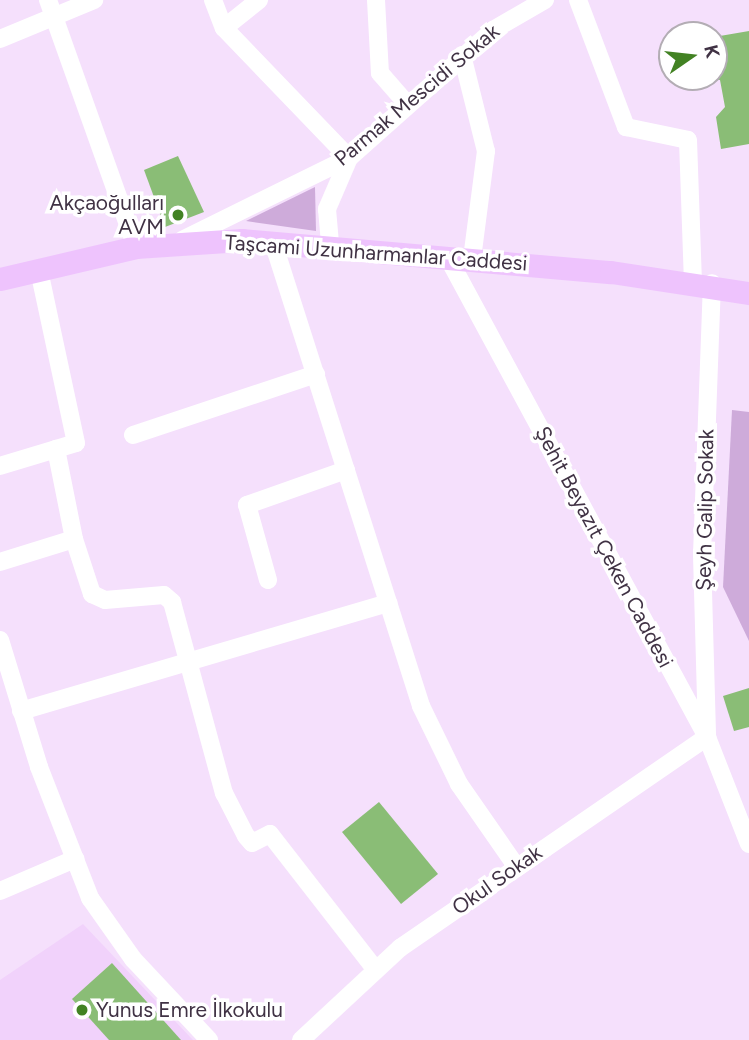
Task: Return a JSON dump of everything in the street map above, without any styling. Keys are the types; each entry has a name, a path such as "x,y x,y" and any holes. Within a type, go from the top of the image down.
{"main road":[{"name":"Taşcami Uzunharmanlar Caddesi","path":"0,279 135,247 176,243 273,242 330,245 703,282 749,293"},
{"name":"Taşcami Uzunharmanlar Caddesi","path":"703,282 749,276"}],"street":[{"path":"0,39 50,9 93,0"},
{"path":"213,0 223,28 349,158 327,209 330,245"},
{"path":"223,28 260,0"},
{"path":"376,0 380,72 407,104"},
{"name":"Parmak Mescidi Sokak","path":"176,243 349,158 463,55 545,0"},
{"name":"Şeyh Galip Sokak","path":"578,0 626,128 688,140 703,282 702,555 707,737"},
{"path":"50,9 135,247"},
{"path":"463,55 486,150 472,259"},
{"path":"273,242 421,706 458,784 516,866"},
{"name":"Şehit Beyazıt Çeken Caddesi","path":"447,256 707,737 749,844"},
{"path":"0,466 76,443 39,270"},
{"path":"133,435 316,374"},
{"path":"56,449 74,539 92,594 105,600 163,595 172,602 223,793 246,836 252,843 270,834 376,970"},
{"path":"268,580 247,505 346,470"},
{"path":"0,562 74,539"},
{"path":"21,711 189,664 388,603"},
{"path":"0,640 21,711 90,898 133,959 209,1040"},
{"name":"Okul Sokak","path":"301,1040 376,970 516,866 707,737"},
{"path":"0,891 75,859"}],"shaded area":[{"path":"315,187 316,231 246,221"},
{"path":"732,410 749,412 749,641 723,587"},
{"name":"Yunus Emre İlkokulu","path":"83,924 193,1040 0,1040 0,980"}],"building":[{"path":"749,31 749,144 721,149 716,117 725,107 722,91 728,91 728,35"},
{"path":"178,156 204,212 165,227 144,170"},
{"path":"749,688 749,727 734,731 723,696"},
{"path":"379,802 438,874 401,904 342,832"},
{"path":"112,963 181,1040 109,1040 72,999"}],"place":[{"name":"Akçaoğulları AVM","path":"178,215"},
{"name":"Yunus Emre İlkokulu","path":"82,1010"}]}
